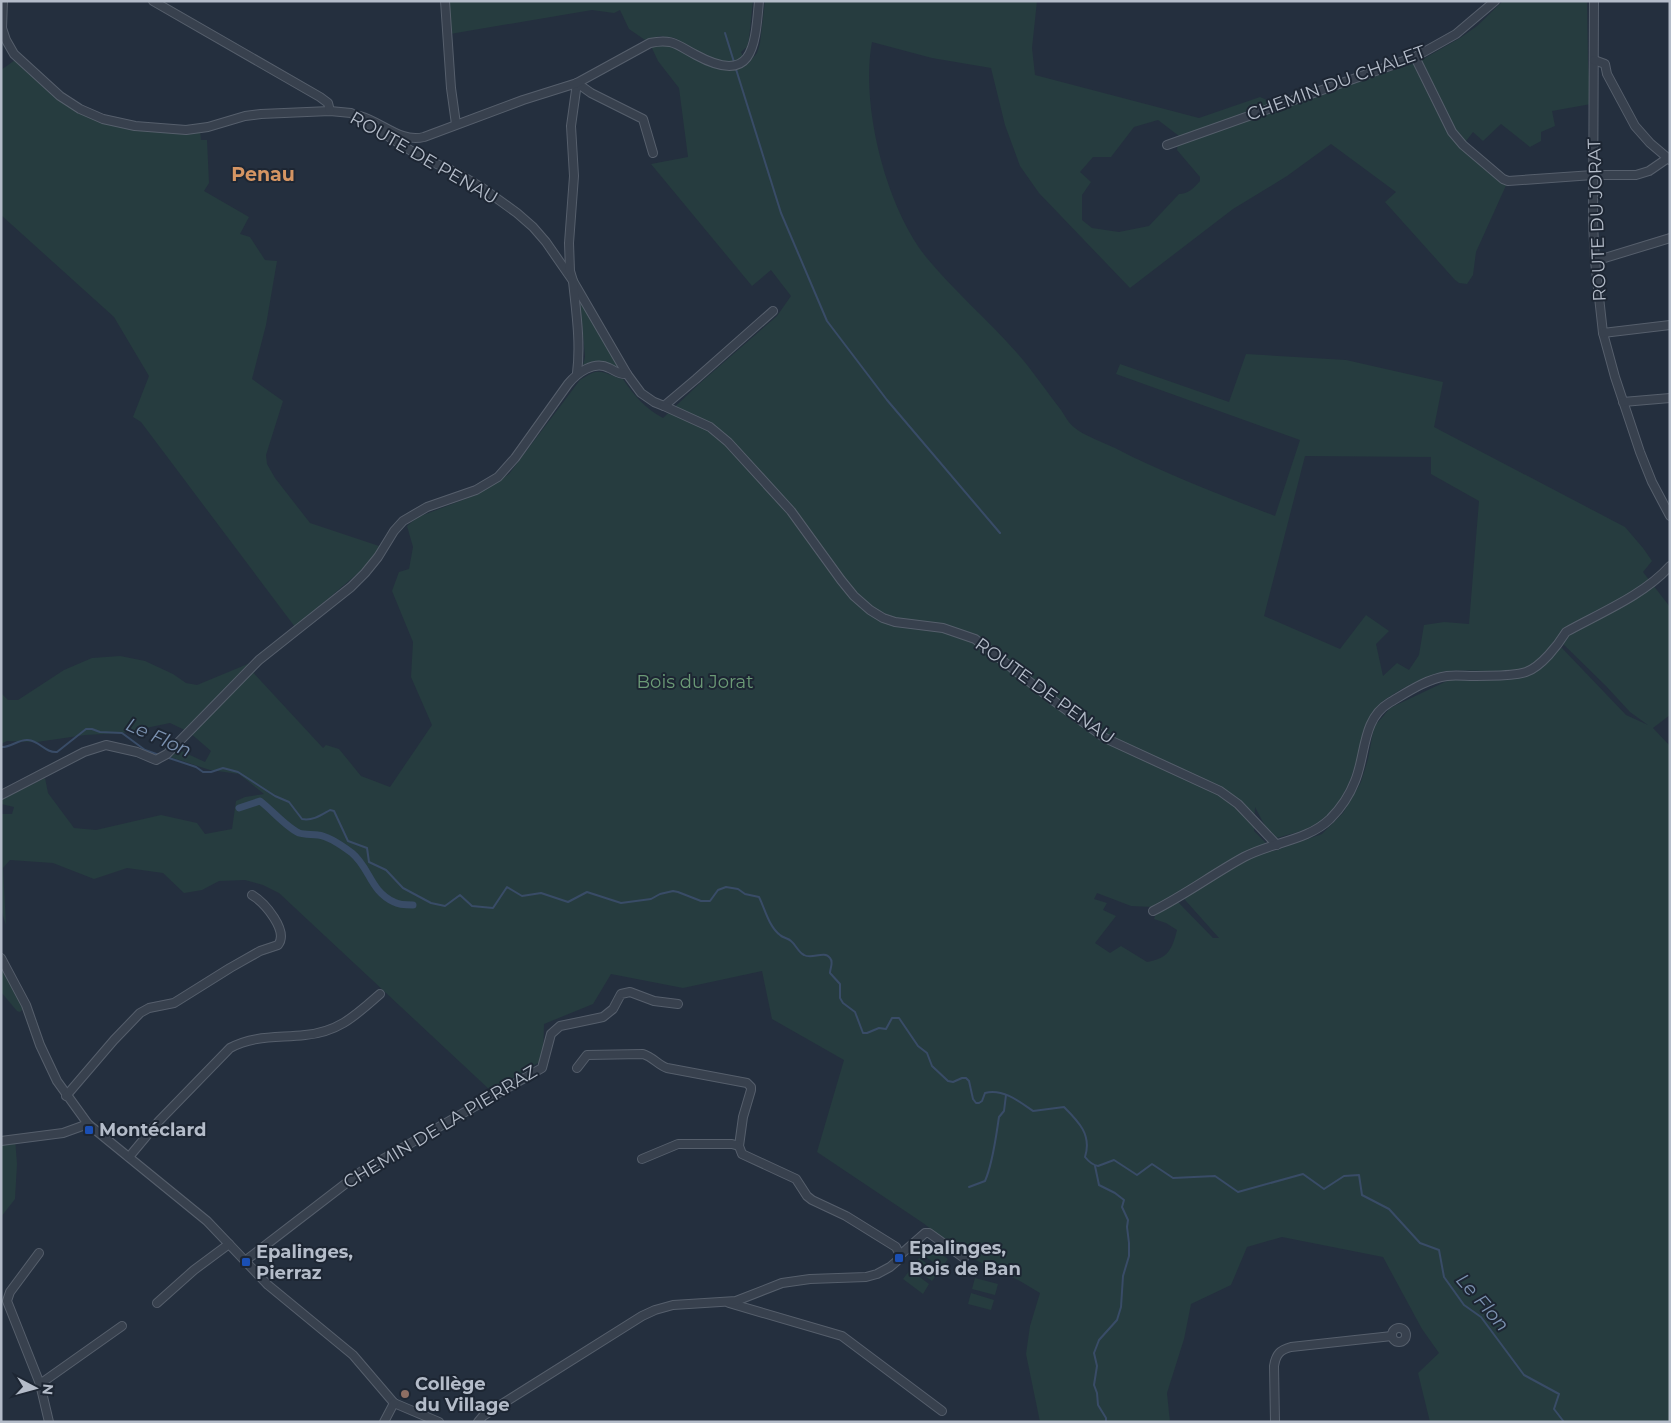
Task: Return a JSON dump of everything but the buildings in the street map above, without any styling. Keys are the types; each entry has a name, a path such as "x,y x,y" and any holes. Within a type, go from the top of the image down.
{"street":[{"name":"ROUTE DE PENAU","path":"3,1 2,28 14,54 60,96 80,109 102,118 135,126 186,130 208,127 253,115 330,111 351,113 421,156 481,187 517,213 546,242 573,280 627,374 641,393 654,402 710,427 728,442 791,511 841,580 854,596 870,610 883,618 895,622 943,628 975,639 1054,701 1106,738 1220,791 1238,804 1277,845"},
{"path":"152,1 320,97 328,103 330,111"},
{"path":"445,1 451,88 456,124"},
{"path":"351,113 370,119 400,136 408,138 424,137 523,100 577,83 650,43 661,40 674,42 706,60 728,67 738,65 746,60 752,51 755,41 759,1"},
{"name":"CHEMIN DU CHALET","path":"1167,145 1415,57 1456,34 1495,1"},
{"name":"ROUTE DU JORAT","path":"1594,1 1593,175 1595,261 1603,333 1624,402 1652,482 1670,516"},
{"path":"1415,57 1452,132 1462,145 1503,179 1515,182 1593,175 1644,173 1669,159 1650,143 1635,126 1607,74 1605,64 1594,60"},
{"path":"577,83 591,93 642,119 653,153"},
{"path":"1,795 84,752 106,746 137,752 156,760 167,754 259,660 365,574 403,521 427,508 476,490 498,477 515,458 577,373 579,358 569,243 574,176 571,126 577,83"},
{"path":"1595,261 1670,238"},
{"path":"664,406 773,311"},
{"path":"1603,333 1670,324"},
{"path":"577,373 600,366 607,367 621,374 627,374"},
{"path":"1624,402 1670,398"},
{"path":"1153,911 1178,898 1244,857 1319,828 1338,809 1355,780 1370,725 1377,712 1386,704 1434,679 1448,676 1527,672 1560,643 1566,632 1641,590 1661,576 1670,566"},
{"path":"66,1096 140,1013 149,1008 174,1003 260,951 278,945 282,939 281,929 274,917 252,895"},
{"path":"1,958 26,1005 47,1062 66,1096 88,1124 196,1212 268,1285 353,1355 394,1403 439,1422"},
{"name":"CHEMIN DE LA PIERRAZ","path":"246,1261 362,1172 542,1068 551,1034 560,1026 604,1017 613,1009 621,994 630,992 654,1001 678,1004"},
{"path":"129,1157 159,1121 230,1048 243,1041 258,1038 305,1035 324,1031 348,1022 380,994"},
{"path":"577,1068 587,1055 640,1054 650,1056 657,1063 667,1068 747,1083 751,1090 743,1117 739,1146 742,1154 796,1179 812,1200 846,1216 888,1242 898,1249 900,1255"},
{"path":"1,1141 63,1134 88,1124"},
{"path":"642,1159 678,1144 732,1144 739,1146"},
{"path":"478,1422 483,1416 642,1316 655,1310 693,1302 726,1302 746,1298 782,1283 810,1279 872,1276 890,1268 921,1234 927,1233 964,1258"},
{"path":"157,1303 194,1270 229,1244"},
{"path":"38,1253 10,1292 7,1301 40,1384 49,1422"},
{"path":"726,1302 842,1336 942,1411"},
{"path":"40,1384 122,1326"},
{"path":"1275,1422 1274,1366 1275,1359 1280,1351 1291,1347 1392,1336"},
{"path":"384,1422 394,1403"}],"green space":[{"name":"Bois du Jorat","path":"448,1 753,1 749,39 747,47 741,52 747,65 757,53 760,43 765,1 1037,1 1032,48 1035,75 1199,118 1260,97 1281,108 1418,62 1477,26 1503,1 1587,1 1591,104 1552,111 1555,126 1541,132 1541,141 1530,147 1501,124 1483,141 1473,132 1463,145 1508,181 1476,252 1473,275 1467,284 1459,283 1455,280 1385,202 1396,192 1331,144 1287,176 1233,209 1130,288 1039,193 1020,166 1005,125 991,68 932,58 872,42 869,67 870,95 873,125 888,184 912,236 937,270 1023,360 1071,424 1079,431 1174,476 1275,516 1300,440 1116,374 1120,364 1229,402 1246,354 1346,360 1443,382 1434,427 1625,527 1652,561 1643,572 1670,607 1670,715 1653,728 1670,746 1670,1422 1430,1422 1418,1373 1439,1353 1422,1329 1383,1257 1282,1237 1247,1247 1231,1285 1191,1304 1184,1339 1167,1393 1170,1422 1040,1422 1026,1354 1030,1326 1040,1293 1020,1281 965,1255 923,1223 817,1152 844,1060 772,1019 762,971 683,988 611,974 593,1004 544,1024 543,1060 491,1091 279,893 263,885 245,880 219,881 202,890 184,893 163,873 127,868 94,879 53,863 10,860 3,868 6,925 1,910 1,814 12,814 14,807 1,804 1,800 45,778 48,793 74,828 96,830 161,815 197,823 205,834 232,829 236,801 245,797 264,794 239,774 210,770 170,757 179,750 205,762 211,751 189,732 170,723 122,733 85,735 37,742 7,741 1,744 1,693 8,700 18,700 64,670 92,658 120,656 145,661 173,674 186,683 197,685 255,661 249,668 323,748 326,745 339,749 361,776 390,787 432,725 411,677 413,642 392,591 399,572 409,569 413,547 407,526 418,517 476,495 509,474 580,380 593,373 602,372 623,379 641,402 663,418 777,316 791,296 771,270 752,286 651,164 688,157 679,88 658,61 651,46 663,45 673,47 682,50 707,65 726,69 720,61 697,52 675,38 660,36 645,40 629,29 620,10 614,13 592,10 450,34","holes":["1158,120 1179,136 1177,150 1200,177 1200,181 1191,190 1179,194 1149,226 1119,232 1092,228 1082,220 1082,195 1091,182 1080,172 1093,157 1111,157 1134,127","1305,456 1431,457 1431,474 1479,501 1469,624 1444,622 1424,625 1419,655 1409,670 1397,663 1383,676 1376,644 1389,631 1366,615 1340,649 1264,616","1559,640 1630,712 1648,725 1626,715 1561,647 1530,674 1492,679 1449,680 1390,708 1374,727 1368,759 1361,782 1343,813 1322,834 1274,851 1254,831 1255,807 1265,826 1277,838 1307,829 1325,817 1346,790 1370,716 1383,701 1397,692 1423,678 1440,672 1509,671 1527,667","1178,892 1219,938 1213,938 1176,902 1156,913 1154,919 1166,923 1177,930 1168,952 1160,958 1147,962 1121,946 1110,953 1095,943 1116,916 1103,910 1107,903 1094,899 1097,893 1131,906 1153,907"]},
{"path":"15,60 52,92 87,117 124,128 180,133 200,131 201,140 207,140 209,183 204,191 249,217 240,234 250,237 265,260 277,261 266,325 252,379 283,401 266,455 267,464 275,478 310,523 382,547 378,556 295,627 141,422 133,417 149,376 114,317 1,215 1,70"},
{"path":"580,299 619,368 601,361 583,365 585,357"},
{"path":"1,965 22,1003 23,1009 20,1012 1,992"},
{"path":"1,1138 15,1138 17,1164 15,1199 1,1217"},
{"path":"928,1245 948,1259 941,1268 922,1254"},
{"path":"919,1258 939,1272 932,1281 912,1267"},
{"path":"910,1270 929,1284 923,1294 903,1279"},
{"path":"975,1278 998,1284 995,1295 972,1289"},
{"path":"971,1293 994,1300 991,1310 968,1304"}],"waterway":[{"path":"725,33 734,62"},
{"path":"735,66 781,213 827,321 887,400 1000,533"},
{"name":"Le Flon","path":"1,747 28,740 36,742 49,751 57,752 86,729 92,729 100,732 122,733 145,750 159,755"},
{"name":"Le Flon","path":"166,757 196,767 203,772 211,772 223,768 238,772 275,796 289,802 302,819 320,816 330,810 334,811 348,841 367,848 369,862 386,870 403,888 431,903 445,906 460,895 472,906 493,908 507,887 522,896 541,893 568,902 587,892 621,903 651,899 660,894 673,891 701,901 710,901 718,890 726,887 738,889 745,894 759,897 776,932 791,941 804,955 825,955 830,958 832,963 830,973 840,984 840,998 843,1003 855,1012 863,1033 879,1028 886,1029 892,1018 899,1018 918,1046 927,1053 932,1066 948,1081 953,1082 962,1078 966,1078 969,1081 973,1099 976,1103 982,1101 985,1093 998,1092 1010,1096 1033,1111 1064,1107 1083,1129 1087,1142 1085,1157 1094,1165 1098,1166 1114,1160 1137,1175 1152,1164 1173,1178 1215,1176 1238,1192 1303,1174 1324,1189 1344,1176 1359,1175 1362,1195 1389,1209 1420,1243 1439,1250 1444,1277 1464,1305 1481,1317 1524,1375 1559,1394 1554,1409 1564,1422"},
{"path":"239,808 260,801 289,827 299,833 322,836 336,842 358,859 375,886 386,897 398,904 413,905"},
{"path":"969,1187 985,1181 988,1174 999,1117 1004,1111 1006,1095"},
{"path":"1095,1166 1099,1185 1124,1200 1122,1207 1128,1220 1129,1243 1129,1256 1123,1276 1121,1307 1117,1320 1099,1340 1094,1353 1097,1366 1094,1385 1098,1405 1106,1418 1106,1422"}],"place":[{"name":"Montéclard","path":"89,1130"},
{"name":"Epalinges, Bois de Ban","path":"899,1258"},
{"name":"Epalinges, Pierraz","path":"246,1262"},
{"name":"Collège du Village","path":"405,1394"}],"district":[{"name":"Penau","path":"263,174"}]}
